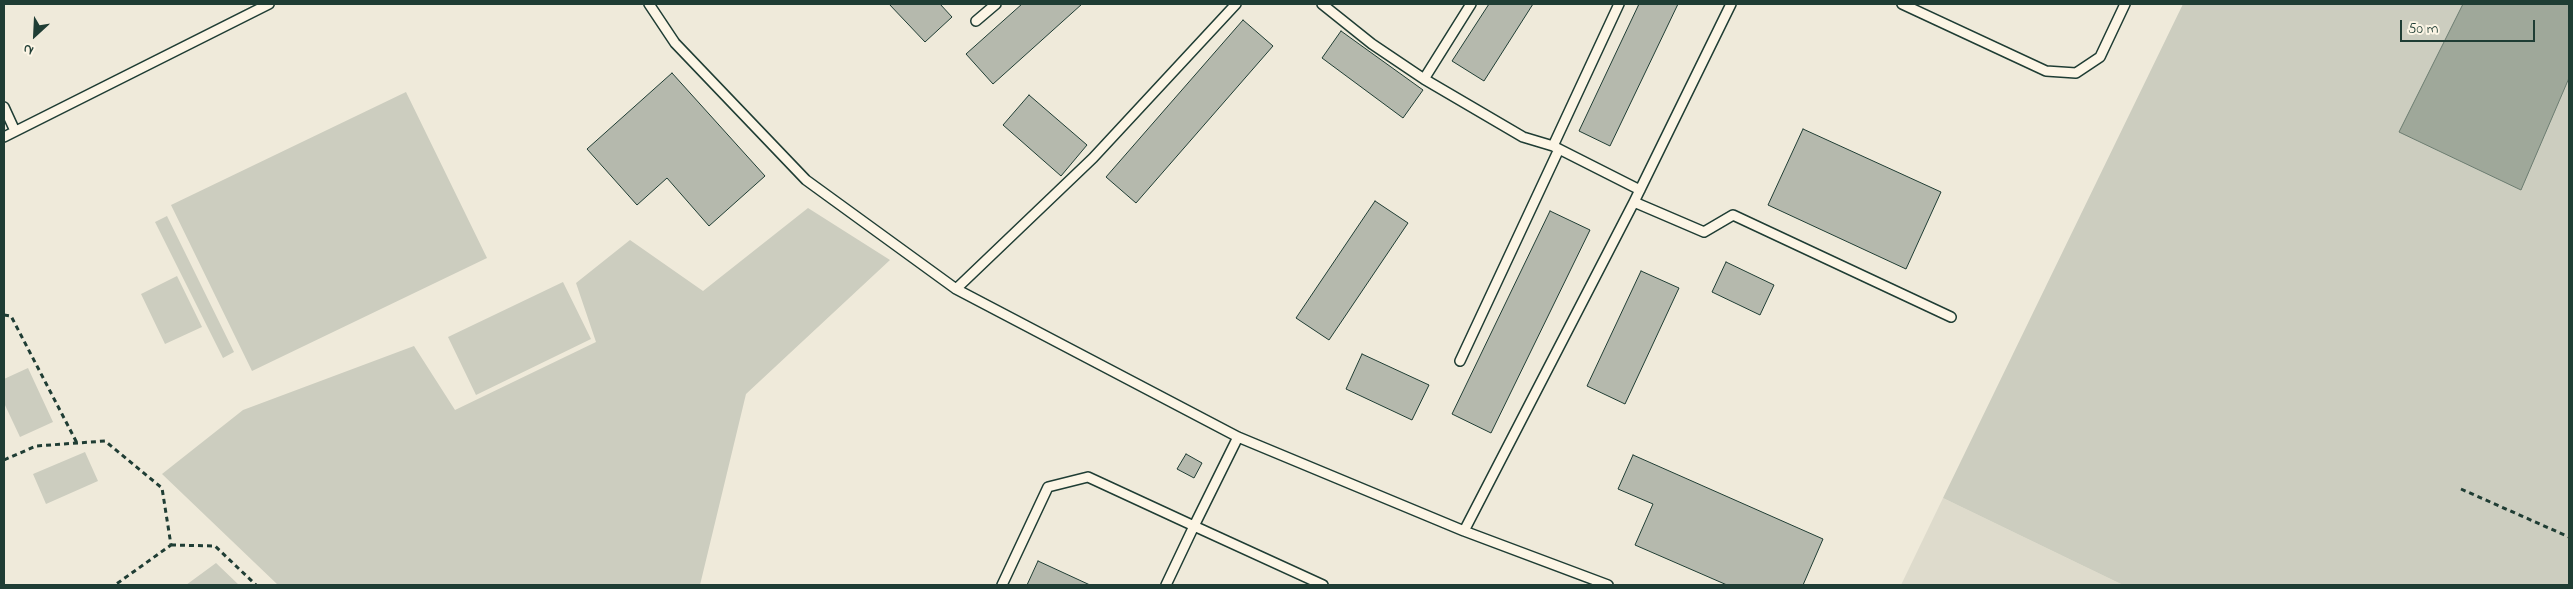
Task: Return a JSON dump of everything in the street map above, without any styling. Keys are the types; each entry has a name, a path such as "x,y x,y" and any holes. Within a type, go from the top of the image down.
{"lane":[{"path":"4,137 269,4"},
{"path":"649,4 675,43 806,180 956,289 1238,437 1464,532 1608,585"},
{"path":"976,21 996,4"},
{"path":"956,289 1093,158 1236,4"},
{"path":"1322,4 1372,44 1424,79 1523,137 1556,148 1640,190"},
{"path":"1424,79 1471,4"},
{"path":"1460,361 1619,4"},
{"path":"1464,532 1634,202 1731,4"},
{"path":"1902,4 2046,71 2076,73 2100,56 2125,4"},
{"path":"4,106 15,131"},
{"path":"1634,202 1704,232 1733,215 1951,317"},
{"path":"1166,585 1238,437"},
{"path":"1002,585 1048,487 1088,477 1323,585"}],"path":[{"path":"4,315 11,316 77,443"},
{"path":"4,460 36,446 105,441 162,488 171,545"},
{"path":"2461,489 2569,537"},
{"path":"115,585 171,545 215,546 256,585"}],"shaded area":[{"path":"2183,4 2569,4 2569,585 2123,585 1943,498"},
{"path":"2463,4 2569,4 2569,78 2521,190 2399,132"},
{"path":"406,92 487,258 252,371 171,205"},
{"path":"808,208 890,260 746,394 700,585 278,585 162,474 243,410 414,346 455,410 596,342 576,283 630,240 703,291"},
{"path":"167,216 234,352 223,358 155,222"},
{"path":"177,276 202,327 165,344 141,294"},
{"path":"563,282 591,339 476,395 448,337"},
{"path":"28,368 53,422 20,437 4,403 4,379"},
{"path":"85,452 98,481 46,504 33,474"},
{"path":"1943,498 2123,585 1901,585"},
{"path":"216,563 239,585 186,585"}],"building":[{"path":"889,4 940,4 952,17 925,42"},
{"path":"1022,4 1082,4 993,84 966,54"},
{"path":"1489,4 1533,4 1484,81 1452,61"},
{"path":"1639,4 1678,4 1610,146 1579,131"},
{"path":"1243,20 1273,46 1136,203 1106,177"},
{"path":"1341,31 1423,90 1403,118 1322,58"},
{"path":"672,73 765,176 709,226 667,178 637,205 587,149"},
{"path":"1029,95 1087,145 1061,176 1003,125"},
{"path":"1803,129 1941,192 1906,269 1768,205"},
{"path":"1375,201 1408,223 1329,340 1296,318"},
{"path":"1550,211 1590,230 1491,433 1452,414"},
{"path":"1726,262 1774,285 1760,315 1712,292"},
{"path":"1641,271 1679,288 1625,404 1587,386"},
{"path":"1362,354 1429,385 1412,420 1346,389"},
{"path":"1186,454 1202,463 1194,478 1177,469"},
{"path":"1633,455 1823,539 1803,585 1727,585 1635,545 1653,504 1618,489"},
{"path":"1038,561 1090,585 1027,585"}]}
